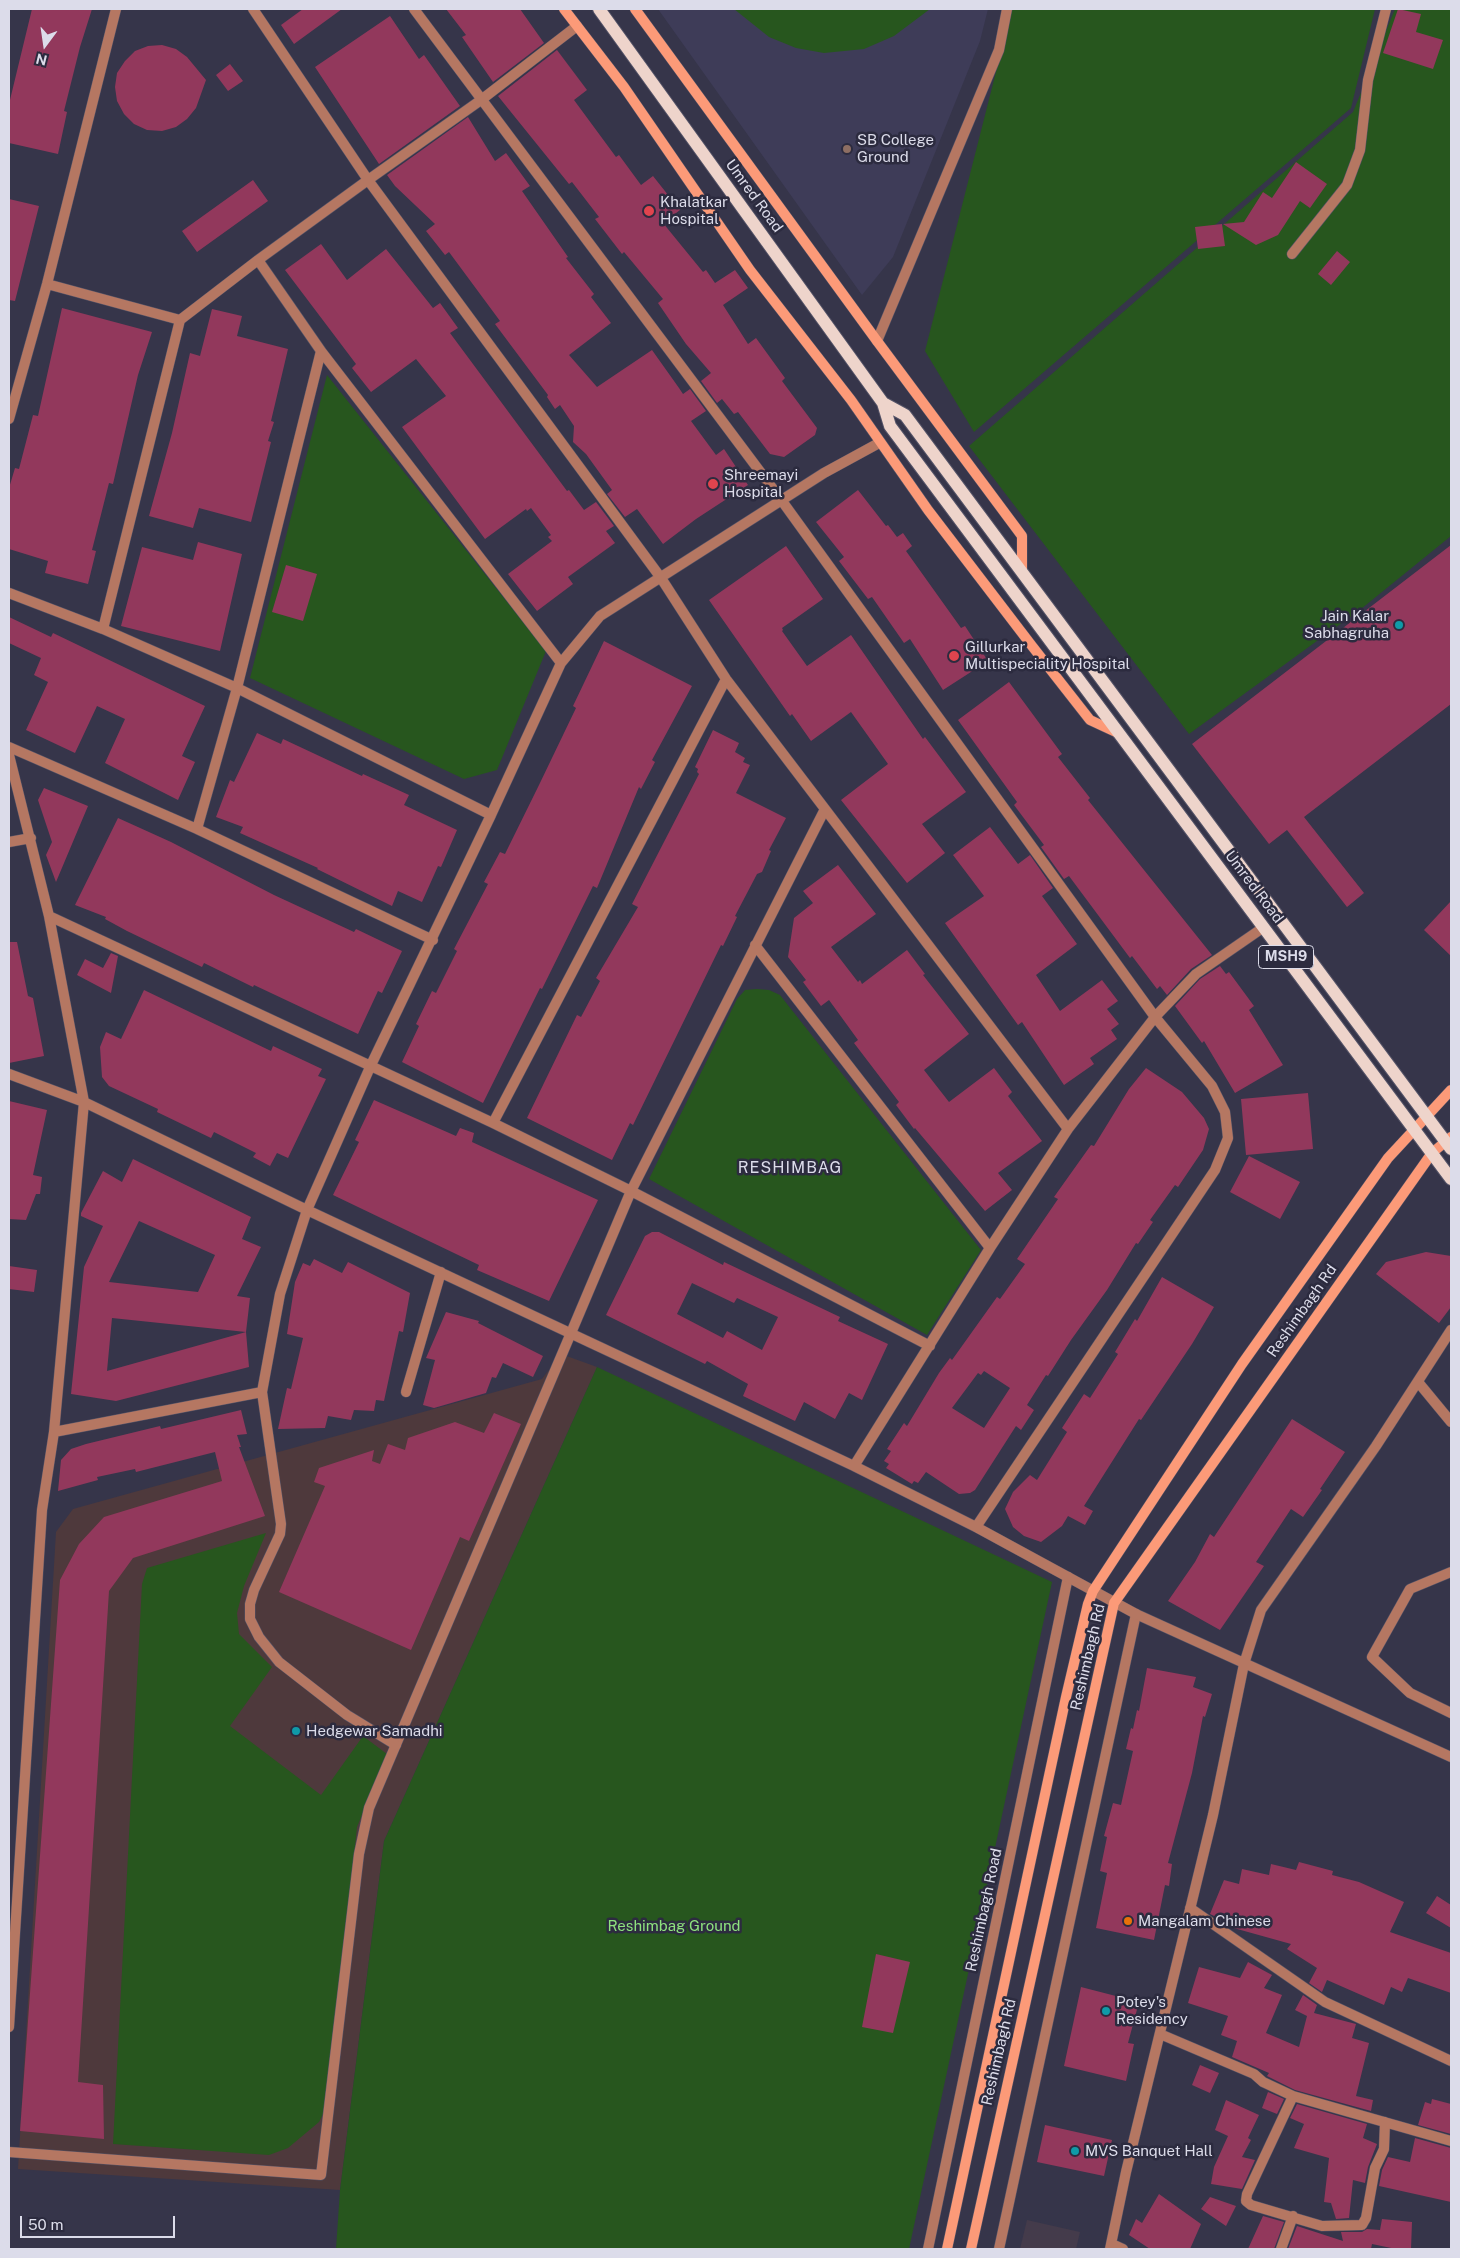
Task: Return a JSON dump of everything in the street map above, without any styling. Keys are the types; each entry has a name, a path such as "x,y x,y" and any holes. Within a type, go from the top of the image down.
{"main road":[{"path":"564,9 624,87 750,270 851,400 879,443 969,563 1090,720 1121,734"},
{"name":"Umred Road","path":"599,9 883,402 890,426 1451,1179"},
{"path":"635,9 1022,536 1022,572"},
{"path":"883,402 905,416 1450,1143"},
{"path":"1187,824 1202,814"},
{"path":"947,2249 1066,1697 1088,1604 1093,1591 1242,1364 1388,1158 1451,1090"},
{"name":"Reshimbagh Rd","path":"971,2249 1114,1603 1432,1153 1450,1143"}],"street":[{"path":"9,420 47,284 116,9"},
{"path":"253,9 368,180 661,578 726,678 1068,1129"},
{"path":"414,9 782,501 1155,1018 1212,1086 1225,1112 1228,1138 1215,1170 976,1527"},
{"path":"877,341 999,50 1008,9"},
{"path":"1292,254 1347,185 1360,150 1368,80 1386,9"},
{"path":"103,629 180,320 258,260 481,100 577,26"},
{"path":"258,260 321,351 561,662"},
{"path":"47,284 180,320"},
{"path":"197,829 237,688 321,351"},
{"path":"396,1745 347,1714 279,1662 259,1638 250,1620 250,1604 254,1590 280,1534 281,1524 262,1392 280,1294 307,1210 372,1065 433,940 561,662 600,616 824,474 879,443"},
{"path":"9,593 103,629 237,688 491,815"},
{"path":"493,1123 726,678"},
{"path":"9,747 197,829 433,940"},
{"path":"9,755 49,916 84,1102 54,1432 42,1520 9,2027"},
{"path":"9,2152 321,2175 359,1854 369,1808 631,1191 825,809"},
{"path":"9,842 31,838"},
{"path":"49,916 493,1123 631,1191 930,1346"},
{"path":"854,1466 990,1248 1068,1129 1155,1018 1196,974 1264,926"},
{"path":"755,945 990,1248"},
{"path":"9,1074 84,1102 307,1210 854,1466 976,1527 1136,1614 1451,1757"},
{"path":"406,1392 441,1272"},
{"path":"1123,2249 1111,2247 1126,2172 1213,1815 1244,1664 1261,1610 1376,1446 1451,1330"},
{"path":"1418,1382 1451,1422"},
{"path":"54,1432 262,1392"},
{"path":"1451,1572 1410,1589 1372,1657 1410,1693 1451,1713"},
{"name":"Reshimbagh Road","path":"928,2249 1068,1577"},
{"path":"999,2249 1136,1614"},
{"path":"1190,1908 1325,2002 1451,2061"},
{"path":"1160,2034 1254,2074 1263,2082 1293,2096 1451,2141"},
{"path":"1293,2096 1247,2194 1246,2201 1322,2226 1362,2225 1366,2218 1374,2168 1384,2149 1385,2122"},
{"path":"1281,2249 1293,2216"}],"shaded area":[{"name":"SB College Ground","path":"658,9 988,9 980,41 893,257 862,295"},
{"path":"561,1354 597,1367 384,1841 340,2190 18,2169 56,1532 73,1509 542,1379"},
{"path":"1027,2220 1080,2232 1076,2249 1020,2249"}],"green space":[{"path":"734,9 930,9 894,36 864,49 824,53 796,48 769,37"},
{"path":"1012,9 1375,9 1351,108 974,432 925,351"},
{"path":"1395,9 1451,9 1451,536 1361,609 1189,734 969,446 1353,112"},
{"path":"327,375 546,651 497,770 464,779 250,678"},
{"path":"745,990 769,990 780,995 981,1250 927,1335 649,1179 737,999"},
{"name":"Reshimbag Ground","path":"597,1367 1052,1582 909,2249 336,2249 340,2190 384,1841"},
{"path":"266,1533 244,1586 237,1613 239,1634 272,1667 230,1726 321,1795 363,1736 387,1754 357,1827 329,2102 319,2122 288,2148 269,2155 113,2144 142,1584 147,1568"}],"building":[{"path":"32,9 92,9 80,47 64,111 67,112 58,154 9,143 9,104"},
{"path":"303,9 342,9 294,44 281,25"},
{"path":"446,9 520,9 544,43 493,82 462,37 466,35"},
{"path":"1398,9 1421,14 1416,32 1443,40 1433,69 1383,53"},
{"path":"390,16 419,59 424,55 460,106 379,164 315,67"},
{"path":"162,45 176,49 187,57 206,80 196,108 187,119 176,127 162,131 147,130 134,124 124,114 117,101 115,87 117,73 135,51 148,46"},
{"path":"557,50 587,90 574,100 616,157 619,155 641,185 653,176 680,210 663,223 703,272 706,270 715,283 735,270 748,288 723,305 748,344 756,338 785,378 782,381 817,428 815,435 784,457 770,454 738,412 734,414 722,399 717,403 701,381 711,373 686,344 658,303 663,299 624,252 622,254 595,219 599,217 572,182 569,184 498,96"},
{"path":"230,64 243,81 228,91 216,75"},
{"path":"468,117 495,161 506,153 530,186 522,191 568,257 566,258 594,294 591,297 611,323 569,355 597,387 652,350 683,394 690,389 706,411 691,421 716,455 724,449 748,485 696,519 663,544 637,509 625,517 607,494 612,490 586,454 573,442 574,426 560,405 555,409 547,397 548,395 495,324 500,321 449,252 445,255 426,231 435,224 395,186 387,175"},
{"path":"1296,162 1327,184 1310,208 1300,201 1278,235 1256,245 1223,224 1244,222 1263,192 1272,198"},
{"path":"253,180 268,201 197,252 182,231"},
{"path":"9,199 39,206 15,301 9,300"},
{"path":"1222,224 1225,246 1198,249 1195,227"},
{"path":"321,244 347,280 386,249 433,308 440,303 458,328 450,333 567,491 569,490 584,510 596,502 614,526 606,531 615,543 568,577 573,584 537,611 508,574 552,541 548,537 551,535 531,508 527,511 526,509 485,539 402,427 446,396 416,359 371,392 352,368 356,364 285,270"},
{"path":"1337,251 1350,262 1331,285 1318,274"},
{"path":"62,308 152,332 138,375 113,484 109,483 92,550 96,551 88,584 45,573 48,561 9,549 9,488 15,468 19,469 33,415 38,416"},
{"path":"212,309 242,316 237,336 288,349 271,421 274,422 268,441 271,442 251,522 199,508 193,528 149,516 172,433 190,353 200,356"},
{"path":"858,490 897,537 903,533 912,546 906,551 961,628 965,626 988,661 943,690 910,639 904,643 872,597 868,599 839,561 844,557 816,522"},
{"path":"198,542 242,554 220,651 121,626 142,547 193,560"},
{"name":"Jain Kalar Sabhagruha","path":"1451,545 1451,704 1304,817 1364,893 1347,907 1287,830 1269,844 1192,744"},
{"path":"786,546 823,599 782,628 782,631 807,666 851,635 923,739 925,737 966,792 922,824 945,853 907,883 841,800 888,764 851,712 811,741 792,714 790,716 709,600"},
{"path":"286,565 317,574 303,621 272,612"},
{"path":"9,617 51,637 53,633 205,706 182,756 195,762 178,800 105,763 125,719 97,706 75,753 26,730 48,682 34,675 41,658 9,643"},
{"path":"604,641 692,686 652,760 655,762 641,789 639,787 597,888 593,886 483,1103 402,1062 419,1026 416,1024 432,991 436,993 457,951 454,949 488,884 484,882 500,852 505,854 576,708 573,706"},
{"path":"1009,682 1062,754 1058,757 1090,798 1088,800 1212,955 1191,969 1167,995 1160,986 1157,989 1132,956 1130,958 1069,876 1064,879 1041,847 1044,845 1014,805 1017,802 958,720"},
{"path":"713,730 739,743 735,752 745,758 743,762 750,765 736,793 786,818 769,850 771,851 762,872 757,874 735,916 737,917 723,946 721,945 633,1125 630,1123 612,1160 527,1118 577,1015 581,1017 600,981 596,978 638,907 632,904 699,774 697,772 698,769 695,767"},
{"path":"257,733 281,744 283,739 362,776 363,774 409,795 404,805 457,830 441,867 438,866 422,902 398,891 392,906 318,868 240,833 243,827 216,817 230,780 234,782"},
{"path":"44,788 88,806 56,882 46,855 52,842 38,800"},
{"path":"118,818 171,842 274,895 354,932 356,929 402,951 382,993 378,991 358,1034 204,963 202,967 127,931 105,919 106,917 75,905"},
{"path":"990,827 1018,864 1030,855 1053,888 1042,896 1077,944 1036,975 1060,1011 1102,980 1118,1001 1107,1009 1119,1024 1111,1030 1117,1039 1090,1058 1094,1064 1064,1085 1022,1022 1018,1025 945,923 984,896 953,855"},
{"path":"838,865 876,914 831,947 858,982 860,980 862,984 907,950 925,974 923,975 969,1034 924,1070 949,1102 994,1068 1012,1092 1008,1096 1042,1141 998,1173 1012,1190 985,1211 914,1129 896,1105 899,1102 854,1043 858,1040 829,1000 821,1006 803,982 806,980 788,957 794,918 813,903 803,891"},
{"path":"1451,901 1451,956 1424,930"},
{"path":"9,942 17,942 28,996 33,998 44,1056 9,1063"},
{"path":"111,953 118,956 111,993 77,975 85,959 103,968"},
{"path":"1220,966 1226,974 1229,972 1254,1006 1249,1010 1283,1065 1235,1093 1204,1041 1202,1043 1175,1006 1200,979"},
{"path":"144,990 271,1051 273,1046 322,1069 318,1076 326,1079 288,1158 277,1153 270,1166 253,1157 256,1153 214,1132 211,1138 157,1112 158,1109 109,1086 102,1077 100,1047 106,1032 121,1039"},
{"path":"1146,1068 1182,1092 1204,1118 1209,1129 1203,1150 1178,1187 1175,1185 1150,1220 1153,1222 1138,1244 1136,1243 1107,1290 1048,1376 1046,1375 1027,1405 1034,1410 1021,1430 1016,1426 975,1490 970,1493 959,1494 926,1472 918,1483 914,1481 912,1484 886,1468 889,1464 884,1461 891,1451 887,1449 904,1423 907,1426 950,1358 952,1360 997,1297 1000,1299 1025,1264 1017,1259 1058,1199 1054,1197 1091,1145 1094,1146 1129,1089","holes":["984,1371 1010,1388 984,1428 952,1408 978,1373 981,1375"]},
{"path":"1308,1093 1313,1149 1246,1155 1241,1099"},
{"path":"374,1100 456,1136 460,1128 474,1133 472,1142 598,1200 549,1301 477,1270 479,1265 333,1195 359,1142 355,1140"},
{"path":"9,1101 47,1110 33,1175 42,1177 40,1194 36,1194 26,1220 9,1219"},
{"path":"1249,1156 1300,1182 1280,1219 1230,1192"},
{"path":"133,1159 251,1217 242,1239 261,1247 237,1296 250,1298 246,1332 249,1367 116,1401 71,1394 84,1267 103,1226 81,1216 81,1213 103,1171 122,1182","holes":["139,1221 215,1255 198,1292 109,1282","112,1318 246,1332 107,1371"]},
{"path":"652,1232 659,1232 723,1265 724,1262 840,1317 838,1321 888,1344 862,1400 849,1393 835,1419 804,1402 795,1421 743,1396 748,1384 707,1361 705,1364 606,1315 645,1236","holes":["692,1283 734,1303 737,1298 778,1317 762,1350 727,1331 723,1338 677,1314"]},
{"path":"1426,1252 1451,1256 1451,1307 1439,1323 1376,1274 1386,1262"},
{"path":"314,1259 342,1273 348,1262 410,1293 403,1332 399,1331 384,1401 376,1400 374,1411 354,1410 351,1420 328,1416 325,1428 278,1429 287,1388 291,1389 303,1338 287,1334 295,1282 303,1263 310,1266"},
{"path":"9,1266 37,1270 34,1292 9,1289"},
{"path":"1162,1277 1214,1307 1192,1344 1141,1420 1139,1419 1084,1506 1093,1511 1085,1525 1068,1516 1062,1526 1041,1542 1024,1536 1013,1527 1005,1509 1013,1492 1030,1475 1037,1480 1067,1432 1062,1428 1084,1394 1090,1398 1118,1354 1115,1352 1135,1319 1137,1321"},
{"path":"446,1312 479,1321 478,1323 543,1356 533,1377 503,1363 496,1378 492,1377 486,1393 434,1408 423,1405 435,1360 426,1358"},
{"path":"241,1410 247,1434 237,1435 241,1447 239,1447 265,1516 133,1558 109,1591 78,2082 103,2085 104,2139 20,2131 60,1580 79,1544 104,1517 222,1481 215,1452 136,1472 135,1469 97,1477 98,1480 58,1491 61,1460 71,1449 86,1444 160,1426 161,1429"},
{"path":"494,1413 521,1424 469,1541 460,1537 411,1650 279,1592 325,1486 314,1482 319,1468 374,1450 372,1461 380,1464 388,1444 405,1450 408,1438 455,1422 484,1433"},
{"path":"1292,1419 1345,1452 1303,1517 1291,1509 1256,1562 1264,1566 1220,1630 1168,1601 1195,1562 1210,1534 1214,1537"},
{"path":"1147,1668 1196,1677 1193,1687 1212,1694 1205,1717 1203,1716 1192,1773 1168,1863 1172,1864 1169,1886 1165,1885 1154,1940 1096,1928 1107,1873 1100,1871 1107,1837 1104,1836 1113,1803 1121,1805 1133,1751 1126,1749 1137,1710 1139,1711"},
{"path":"1299,1862 1333,1871 1332,1875 1359,1882 1404,1902 1390,1932 1451,1953 1451,1993 1408,1978 1402,1992 1391,1987 1384,2005 1327,1980 1322,1992 1309,1983 1317,1968 1287,1949 1291,1944 1230,1927 1231,1924 1210,1914 1224,1880 1239,1884 1242,1869 1269,1875 1271,1864 1296,1870"},
{"path":"1437,1896 1451,1905 1451,1928 1426,1913"},
{"path":"876,1954 910,1962 893,2033 862,2027"},
{"path":"1248,1962 1272,1975 1264,1988 1282,1995 1266,2033 1299,2047 1307,2016 1295,2010 1303,1995 1317,2005 1314,2013 1356,2024 1352,2038 1369,2043 1356,2096 1373,2100 1371,2111 1295,2090 1267,2076 1269,2073 1232,2057 1237,2041 1221,2035 1228,2016 1188,2003 1199,1967 1240,1978"},
{"path":"1081,1987 1139,2002 1128,2043 1134,2044 1126,2081 1064,2066"},
{"path":"1200,2065 1219,2073 1210,2093 1192,2085"},
{"path":"1268,2092 1284,2099 1277,2114 1262,2108"},
{"path":"1432,2099 1451,2104 1451,2134 1418,2125 1425,2102 1431,2104"},
{"path":"1226,2100 1259,2115 1248,2138 1251,2140 1242,2157 1255,2160 1242,2189 1211,2184 1214,2167 1228,2136 1215,2130"},
{"path":"1297,2104 1367,2124 1363,2138 1377,2144 1368,2167 1365,2183 1353,2180 1349,2218 1336,2219 1331,2203 1324,2202 1329,2158 1294,2148 1304,2124 1290,2118"},
{"name":"MVS Banquet Hall","path":"1045,2125 1112,2140 1104,2176 1037,2162"},
{"path":"1415,2138 1451,2148 1451,2202 1379,2186 1382,2170 1388,2157 1410,2162"},
{"path":"1159,2194 1201,2224 1190,2249 1150,2249 1129,2235 1136,2219 1142,2223"},
{"path":"1210,2197 1236,2206 1226,2226 1201,2209"},
{"path":"1263,2216 1284,2222 1274,2249 1248,2249"},
{"path":"1382,2219 1412,2222 1411,2249 1396,2249 1372,2244 1371,2249 1288,2249 1297,2226 1343,2241 1341,2232 1362,2232 1367,2229 1380,2230"}],"place":[{"name":"SB College Ground","path":"847,149"},
{"name":"Khalatkar Hospital","path":"649,211"},
{"name":"Shreemayi Hospital","path":"713,484"},
{"name":"Jain Kalar Sabhagruha","path":"1399,625"},
{"name":"Gillurkar Multispeciality Hospital","path":"954,656"},
{"name":"Hedgewar Samadhi","path":"296,1731"},
{"name":"Mangalam Chinese","path":"1128,1921"},
{"name":"Potey's Residency","path":"1106,2011"},
{"name":"MVS Banquet Hall","path":"1075,2151"}],"district":[{"name":"RESHIMBAG","path":"790,1168"}]}
